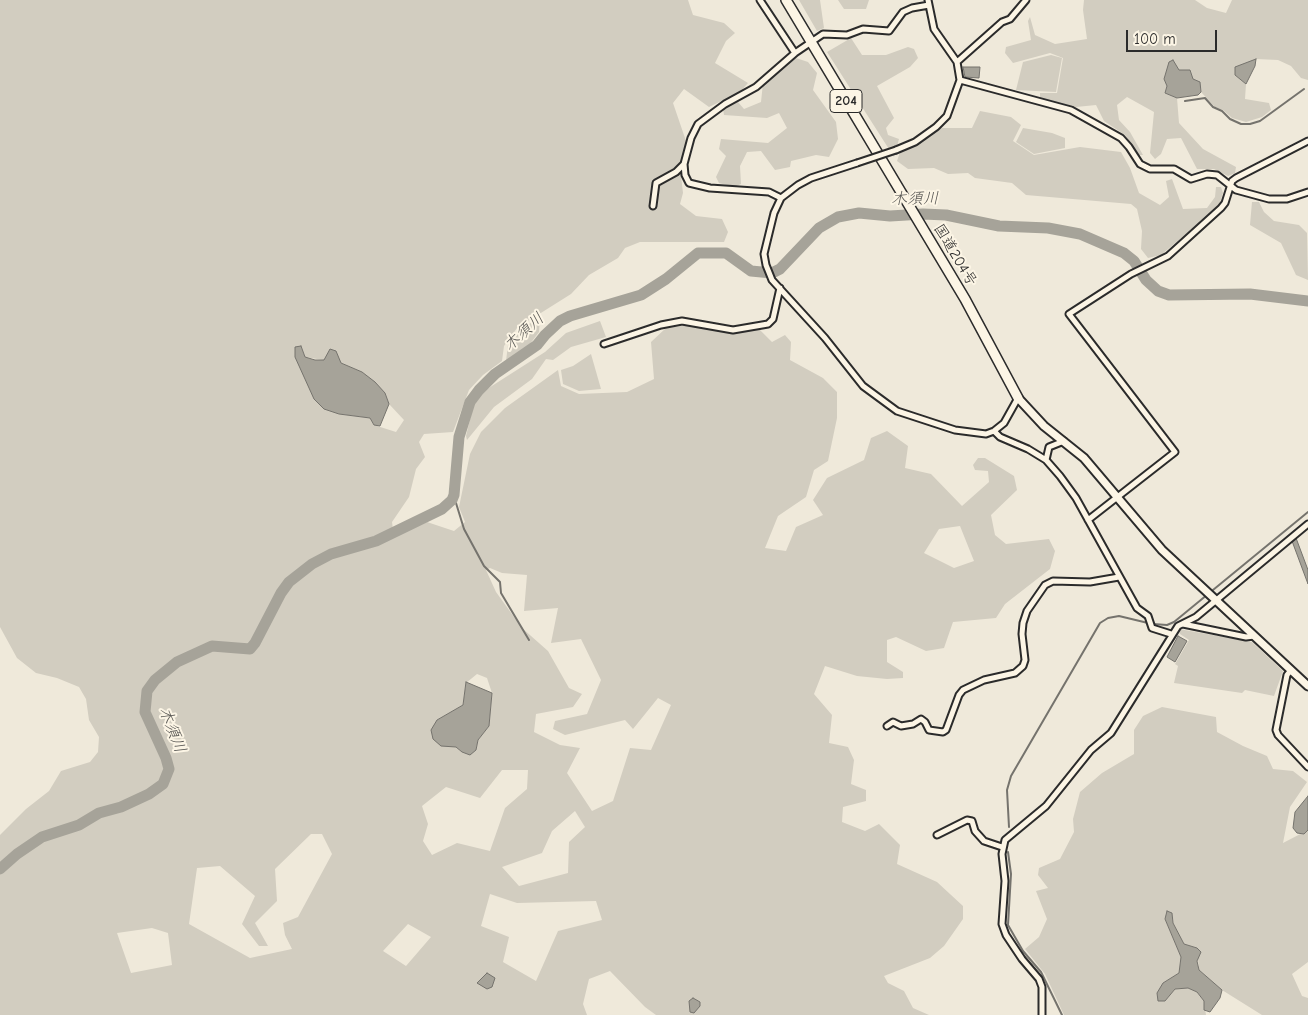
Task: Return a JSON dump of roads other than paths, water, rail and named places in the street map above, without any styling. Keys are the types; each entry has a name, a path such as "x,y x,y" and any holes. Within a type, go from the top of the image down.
{"highway":[{"name":"国道204号","path":"786,0 965,299 1018,398"}],"street":[{"path":"760,0 794,53"},
{"path":"957,62 1002,22 1010,20 1026,0"},
{"path":"781,198 769,192 697,186 689,183 685,175 684,164 691,138 698,124 725,104 756,87 794,53 823,34 847,35 863,29 890,31 903,12 929,3 934,29 957,62 960,80 947,116 915,142 811,178 781,198 774,212 764,254 772,280 825,338 863,386 897,411 933,425 977,434 994,431 1004,423 1018,398 1044,426 1084,458 1115,497 1156,543 1308,686"},
{"path":"960,80 1071,110 1121,138 1145,168 1174,169 1191,179 1212,174 1225,179 1231,186 1245,193 1269,199 1287,199 1308,192"},
{"path":"1088,520 1175,452 1069,314 1131,274 1168,256 1221,208 1236,178 1308,141"},
{"path":"653,206 656,183 676,172 684,164"},
{"path":"604,344 661,325 682,322 733,330 768,324 773,319 780,288"},
{"path":"994,431 1000,437 1028,449 1046,460 1060,476 1088,520 1137,608 1148,616 1152,628 1171,634"},
{"path":"1046,460 1049,447 1064,441"},
{"path":"1042,1015 1042,987 1039,979 1011,943 1002,924 1005,881 1002,847 1010,833 1046,806 1091,750 1111,733 1171,634 1183,624 1196,617 1308,524"},
{"path":"887,726 893,722 901,726 913,724 920,719 925,722 929,730 943,732 963,690 984,680 1015,673 1023,666 1025,660 1022,634 1023,623 1028,611 1045,585 1054,581 1090,582 1119,577"},
{"path":"1183,624 1246,637 1254,636"},
{"path":"1291,670 1287,675 1276,730 1278,735 1307,765"},
{"path":"937,835 968,820 972,821 975,830 984,841 1002,847"}],"waterway":[{"path":"1185,101 1205,98 1213,107 1222,111 1230,119 1241,124 1250,124 1260,121 1304,89"},
{"name":"木須川","path":"0,869 17,854 42,837 79,825 99,813 121,807 149,794 163,784 169,769 166,758 145,712 147,691 155,680 177,662 212,646 250,649 289,582 312,564 331,554 376,541 442,509 452,500 454,495 459,437 470,402 479,390 495,374 537,345 560,321 570,316 641,295 666,279 698,253 726,253 751,271 772,273 780,269 819,228 838,217 859,213 890,216 946,215 999,226 1048,228 1080,234 1124,253 1134,261 1146,280 1158,291 1169,295 1250,294 1308,301"},
{"path":"452,500 456,503 464,529 484,566 500,582 501,593 529,640"},
{"path":"1153,624 1167,625 1174,622 1308,512"},
{"path":"1009,827 1007,790 1011,776 1100,623 1108,618 1119,616 1148,623"},
{"path":"1008,852 1011,874 1008,925 1023,951 1041,972 1062,1015"}]}
